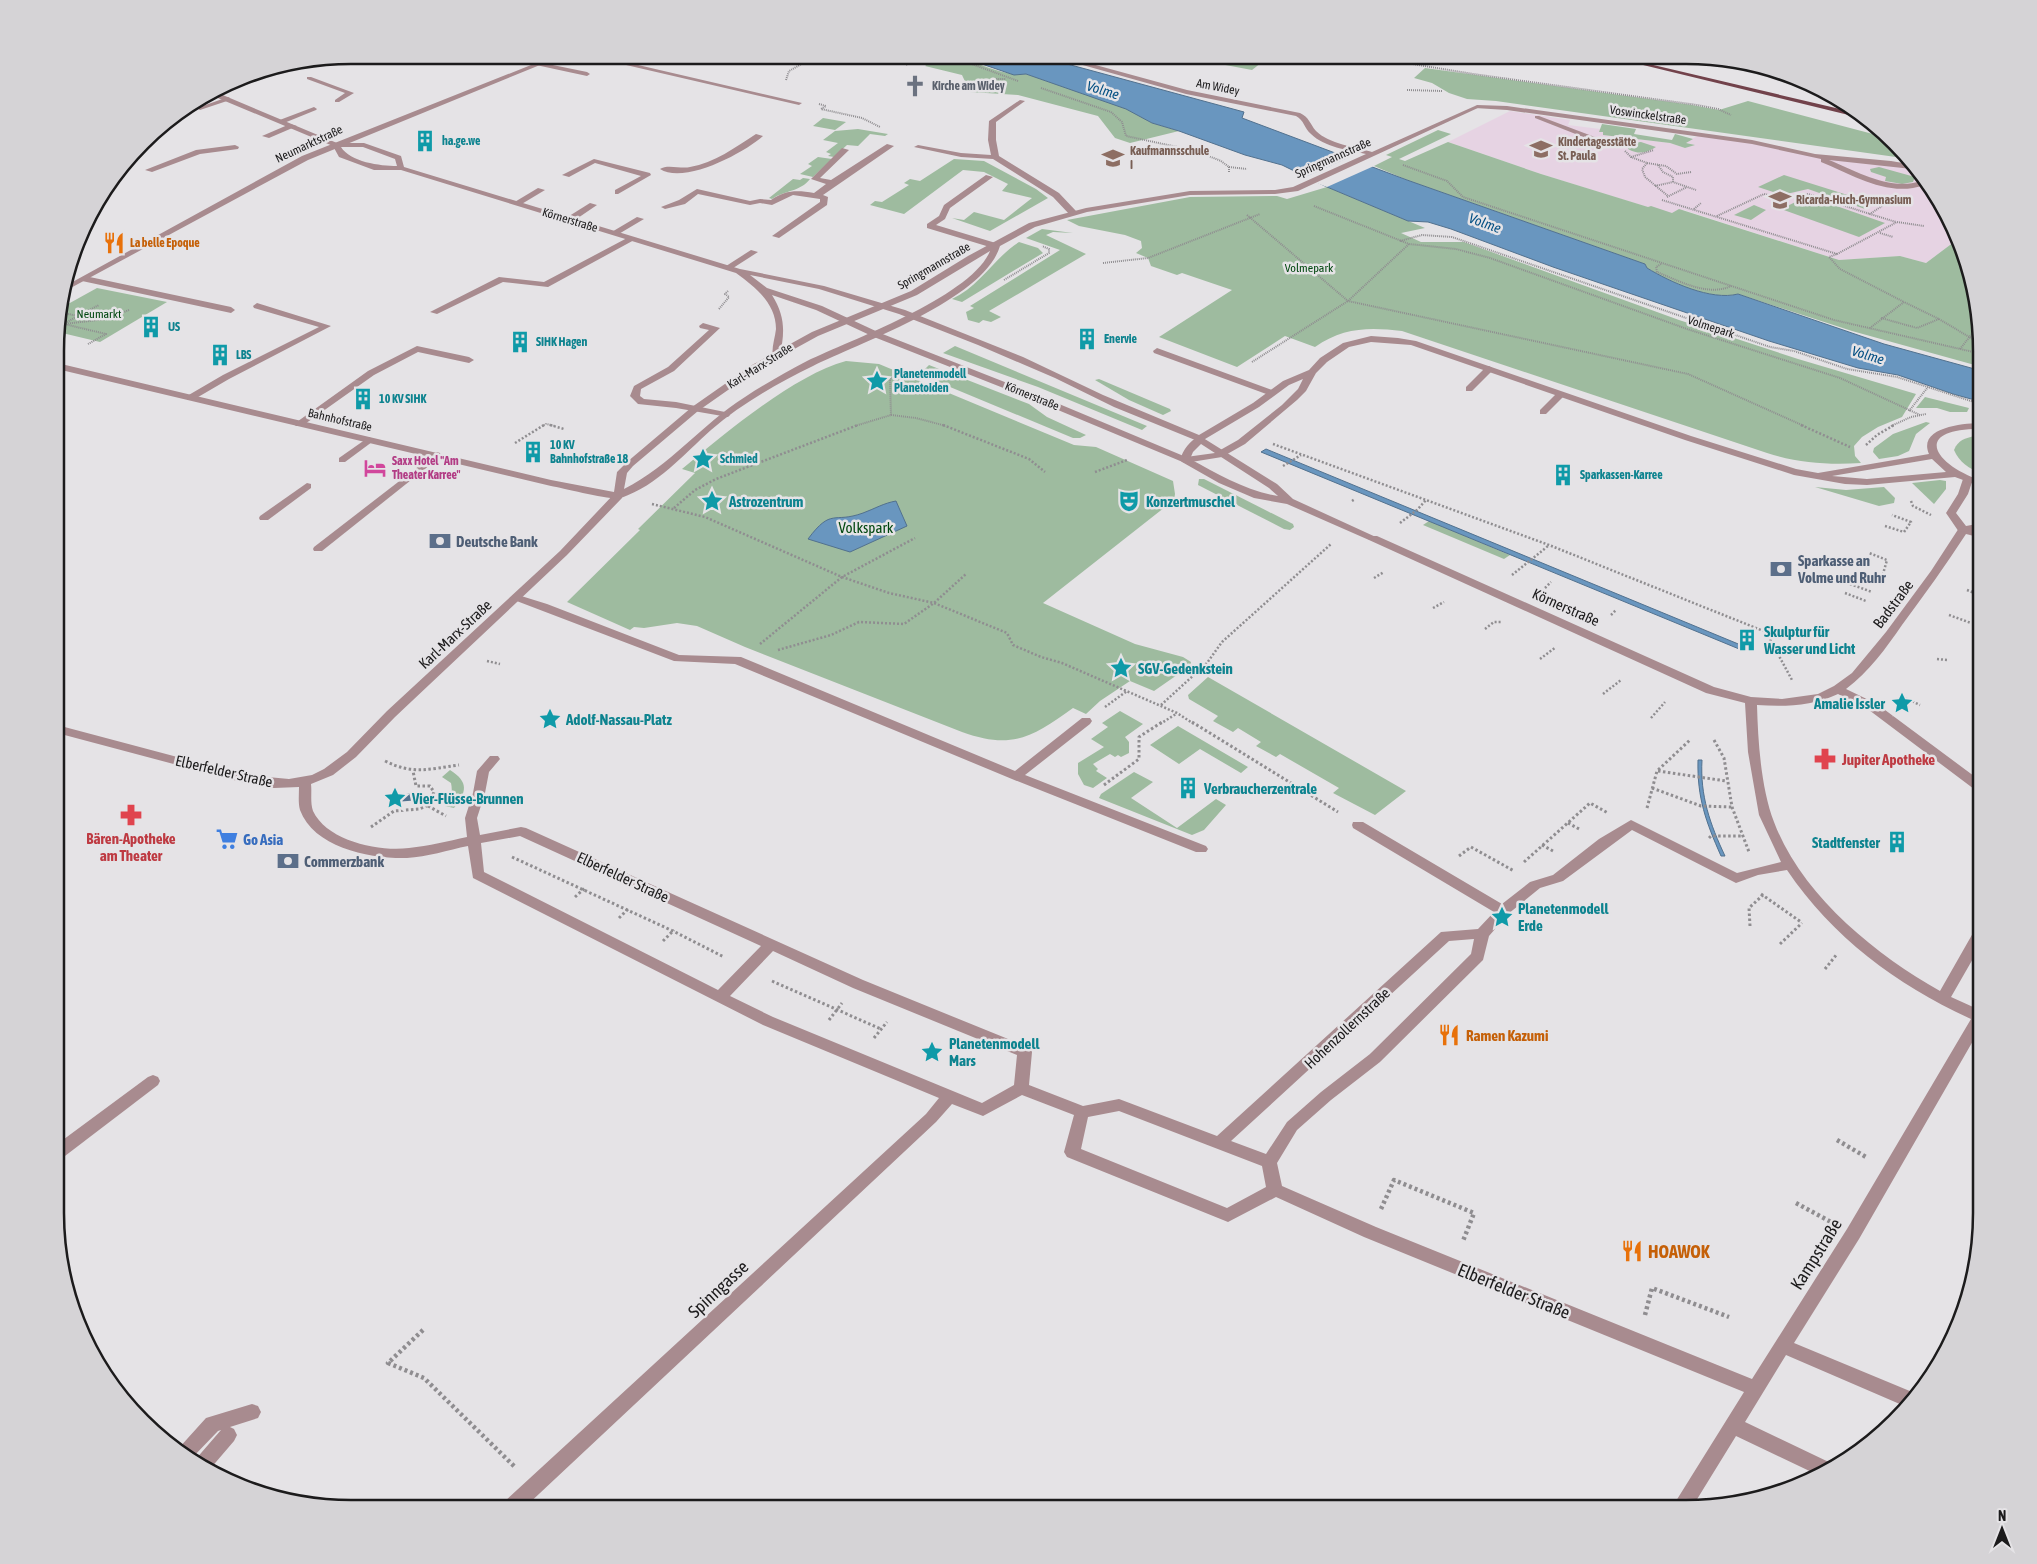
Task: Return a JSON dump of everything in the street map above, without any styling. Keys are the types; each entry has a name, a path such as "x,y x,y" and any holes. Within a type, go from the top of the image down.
{"main road":[{"path":"1642,64 1848,113"}],"street":[{"path":"538,64 587,74"},
{"name":"Neumarktstraße","path":"71,287 298,162 538,64"},
{"path":"634,64 799,103"},
{"name":"Am Widey","path":"1083,64 1186,92 1298,114 1305,117 1312,131 1322,138 1372,154"},
{"path":"309,78 351,93 336,101"},
{"name":"Körnerstraße","path":"219,96 336,145 364,146 398,158 402,168"},
{"path":"200,108 228,99"},
{"path":"995,157 992,140 993,122 1022,101"},
{"name":"Voswinckelstraße","path":"1476,107 1492,106 1529,111 1752,142 1815,156 1891,163 1906,167"},
{"name":"Springmannstraße","path":"884,307 914,293 1032,226 1073,213 1190,192 1275,192 1295,188 1476,107"},
{"path":"281,121 314,109"},
{"path":"1529,111 1544,120 1604,142"},
{"path":"266,136 293,126"},
{"path":"664,169 675,172 700,169 759,136"},
{"name":"Körnerstraße","path":"336,145 342,155 377,168 402,168 726,268 816,285 912,317 992,348 1060,377 1104,399 1200,439 1274,486 1289,501"},
{"path":"816,196 832,182 890,146"},
{"path":"149,170 199,152 235,147"},
{"path":"918,147 960,155 995,157 1056,195 1073,213"},
{"path":"832,182 815,179 845,150"},
{"name":"Voswinckelstraße","path":"1815,156 1876,181 1896,187 1915,188 1920,185"},
{"path":"566,175 594,161 647,175 618,192"},
{"path":"989,177 947,207 942,217 930,226 996,246"},
{"path":"516,204 541,190"},
{"path":"664,207 682,202 697,192 750,203 760,201 772,202 786,193 793,192 824,197 824,203 776,236"},
{"path":"569,220 593,205"},
{"path":"614,233 640,219"},
{"path":"434,312 502,279 545,285 632,239"},
{"name":"Springmannstraße","path":"912,317 968,280 994,255 996,246"},
{"path":"726,268 754,252"},
{"name":"Körnerstraße","path":"739,271 764,290 819,308 877,335 1037,398 1185,460 1223,481 1258,496 1289,501 1710,690 1751,701 1782,702 1821,697 1838,689"},
{"path":"85,279 231,310"},
{"path":"764,290 778,313 780,321 781,332 776,355"},
{"path":"190,398 226,377 326,326 257,306"},
{"name":"Karl-Marx-Straße","path":"618,496 622,472 695,409 776,355 815,334 884,307"},
{"path":"877,335 912,317"},
{"path":"703,326 716,328 671,369 637,388 635,392 636,399 653,404 664,403 725,416"},
{"name":"Karl-Marx-Straße","path":"305,782 323,775 339,765 391,714 579,540 618,496 652,478 725,416 771,384 838,349 877,335"},
{"path":"1312,372 1286,383 1200,439 1188,450 1185,460 1223,452 1249,436 1302,390 1312,372 1339,347 1362,339 1379,338 1413,343 1779,468 1812,476 1845,482 1867,482 1958,474"},
{"path":"299,424 371,373 417,349 469,360"},
{"path":"1157,351 1272,393"},
{"name":"Bahnhofstraße","path":"64,367 550,483 618,496"},
{"path":"1469,389 1489,369"},
{"path":"652,380 653,395 664,403"},
{"path":"1542,412 1560,394"},
{"path":"1973,427 1954,428 1940,433 1932,441 1934,456 1958,474 1973,481"},
{"path":"342,460 369,440"},
{"path":"318,549 437,455"},
{"path":"1812,476 1934,456"},
{"path":"1968,479 1963,494 1951,513 1963,530 1973,533"},
{"path":"264,518 307,486"},
{"path":"1963,530 1973,528"},
{"name":"Badstraße","path":"1838,689 1856,676 1890,634 1936,572 1963,530"},
{"path":"518,598 678,659 737,660 1016,776 1201,849"},
{"path":"1838,689 1873,707 1973,782"},
{"path":"1751,701 1752,741 1769,826 1789,865 1804,888 1856,940 1888,964 1942,999 1973,1014"},
{"path":"1016,776 1086,721"},
{"name":"Elberfelder Straße","path":"64,731 241,778 281,784 305,782 306,809 316,826 334,839 372,852 408,853 521,831 901,1003 1025,1052 1021,1088"},
{"path":"494,759 483,771 479,793 471,818 472,841 478,875 768,1021 983,1110 1021,1088 1082,1112 1119,1105 1269,1162"},
{"path":"1082,1112 1072,1152 1228,1215 1274,1190 1269,1162 1292,1126 1326,1096 1375,1058 1478,956 1482,934 1504,911 1535,885 1558,878 1631,824 1736,878 1757,871 1789,865"},
{"path":"1358,825 1504,911"},
{"name":"Hohenzollernstraße","path":"1219,1143 1446,936 1482,934"},
{"path":"720,997 770,945"},
{"path":"1942,999 1973,946"},
{"name":"Kampstraße","path":"1686,1500 1853,1234 1973,1030"},
{"path":"64,1148 153,1081"},
{"name":"Spinngasse","path":"520,1500 931,1118 949,1097"},
{"name":"Elberfelder Straße","path":"1274,1190 1370,1232 1756,1389"},
{"path":"1783,1346 1906,1398"},
{"path":"188,1450 212,1424 252,1412"},
{"path":"1733,1425 1821,1467"},
{"path":"205,1461 228,1435"}],"path":[{"path":"790,82 786,80 789,71 801,64"},
{"path":"971,64 1024,83"},
{"path":"1409,64 1697,105 1718,109 1726,114 1736,116"},
{"path":"1041,88 1111,112 1120,119 1126,136 1223,160 1229,167"},
{"path":"1407,90 1442,91"},
{"path":"799,103 810,102 826,106 821,109 862,118 880,127"},
{"path":"1658,148 1631,157 1647,163 1667,165 1677,174"},
{"path":"1372,154 1447,182 1463,197 1834,320 1973,352"},
{"path":"1647,163 1642,169 1645,177 1668,196"},
{"path":"1658,165 1663,172 1673,177"},
{"path":"1673,177 1677,174 1691,172"},
{"path":"1673,177 1673,182"},
{"path":"1655,186 1673,182 1696,190"},
{"path":"1687,187 1662,200 1836,254"},
{"path":"1716,216 1764,194 1782,199 1808,194 1897,222 1924,226"},
{"path":"1693,209 1701,204"},
{"name":"Volmepark","path":"1312,205 1409,244 1456,250 1490,258 1688,329 1840,378 1920,415"},
{"path":"1870,214 1883,206"},
{"path":"1103,262 1148,258 1251,218 1348,301 1688,374 1855,448"},
{"path":"1897,222 1829,257 1840,270 1971,336"},
{"path":"1879,232 1893,237"},
{"path":"1400,241 1422,235 1452,237 1770,347 1794,351 1847,369 1897,377 1973,401"},
{"path":"1229,377 1348,301 1409,244"},
{"path":"1662,263 1656,267 1657,272 1677,281 1717,291 1726,290 1731,286"},
{"path":"1870,329 1881,318 1904,302"},
{"path":"65,324 120,316 130,309 121,307"},
{"path":"65,323 78,316 66,314"},
{"path":"1881,318 1917,328 1939,319"},
{"path":"65,324 106,334 88,344"},
{"path":"1960,349 1973,334"},
{"path":"890,415 890,379 906,367"},
{"path":"1909,411 1928,387"},
{"path":"674,508 695,490 716,479 877,418 890,415 916,418 942,425 1029,459 1045,472"},
{"path":"516,443 546,424 564,429"},
{"path":"1266,442 1549,546 1766,632 1803,700"},
{"path":"1288,464 1301,454"},
{"path":"599,461 600,455"},
{"path":"1095,472 1132,458"},
{"path":"618,496 705,517 842,577 889,593 934,603 1007,633 1013,645 1062,663 1177,713 1358,825"},
{"path":"1400,523 1417,510 1426,500"},
{"path":"1885,526 1904,532 1912,522 1892,515"},
{"path":"1161,705 1207,663 1222,642 1320,552 1351,529"},
{"path":"764,649 755,649 842,577 915,538"},
{"path":"1527,563 1549,546"},
{"path":"1857,572 1881,581 1887,560 1869,553"},
{"path":"1374,578 1384,572"},
{"path":"772,650 781,650 831,635 859,622 904,624 934,603 966,574"},
{"path":"1545,588 1551,582"},
{"path":"1850,584 1872,592"},
{"path":"1967,590 1973,592"},
{"path":"1845,593 1866,601"},
{"path":"1433,608 1444,602"},
{"path":"1611,615 1616,610"},
{"path":"1949,615 1971,623"},
{"path":"1484,629 1494,622 1504,622"},
{"path":"1810,646 1825,653"},
{"path":"1540,659 1556,647"},
{"path":"1937,659 1947,660"},
{"path":"487,661 500,664"},
{"path":"1603,694 1621,680"},
{"path":"1904,698 1920,705"},
{"path":"1651,718 1665,702"},
{"path":"1081,802 1139,759 1140,737 1177,713"},
{"path":"1631,824 1649,806 1657,771 1690,740"},
{"path":"1714,740 1724,758 1726,781 1732,807 1757,871"},
{"path":"385,761 399,768 413,771 432,770 451,765 466,766 483,771"},
{"path":"349,845 376,822 395,811 420,810 428,806 434,799 434,792 430,786 416,786 413,771"},
{"path":"1657,771 1726,781"},
{"path":"1652,788 1701,806 1732,807"},
{"path":"1515,871 1590,804"},
{"path":"428,806 439,812"},
{"path":"1712,836 1742,836"},
{"name":"Elberfelder Straße","path":"472,841 529,864 674,931 746,969 881,1029"},
{"path":"1439,872 1470,847 1515,871 1535,885"},
{"path":"1736,878 1763,895 1809,929"},
{"path":"599,937 649,889"},
{"path":"1750,926 1748,908 1763,895"},
{"path":"645,960 694,910"},
{"path":"1780,944 1802,923"},
{"path":"1825,969 1839,951"},
{"path":"812,1039 858,984"},
{"path":"858,1058 901,1003"},
{"path":"1837,1140 1890,1171"},
{"path":"1370,1232 1394,1180 1474,1213 1453,1266"},
{"path":"1796,1203 1853,1234"},
{"path":"1639,1342 1652,1288 1729,1317"},
{"path":"423,1330 388,1363 424,1378 504,1456"}],"shaded area":[{"name":"Ricarda-Huch-Gymnasium","path":"1510,111 1570,120 1568,125 1600,129 1604,132 1603,135 1670,143 1685,148 1694,145 1685,142 1702,134 1806,154 1906,166 1935,207 1952,244 1926,263 1900,256 1839,260 1684,210 1676,216 1541,174 1448,142"}],"green space":[{"path":"928,64 979,64 1004,72 1026,74 1127,109 1152,123 1179,131 1130,143 1115,138 1098,116 1018,95 970,92 962,75 925,66"},
{"path":"1220,64 1260,64 1252,70"},
{"path":"1425,68 1719,110 1748,101 1874,134 1898,157 1496,101 1467,99 1449,93 1432,83 1414,78"},
{"path":"823,118 846,122 835,130 813,126"},
{"path":"1602,124 1636,129 1634,134 1672,140 1675,134 1693,139 1686,143 1695,145 1685,148 1670,143 1603,135 1603,132 1599,132"},
{"path":"858,129 888,134 885,136 870,134 858,146 847,145 834,157 828,156 831,154 826,152 838,143 823,140 835,131"},
{"path":"1438,130 1451,134 1399,159 1405,161 1448,142 1541,174 1648,207 1651,206 1672,213 1679,209 1839,260 1900,256 1926,263 1952,244 1968,295 1973,332 1973,365 1852,331 1738,294 1716,295 1691,289 1656,273 1647,268 1645,264 1407,180 1374,166 1392,157 1386,155"},
{"path":"1641,142 1656,147 1643,153 1628,149 1630,143"},
{"path":"818,157 832,159 813,177 800,174 812,166 808,164"},
{"path":"954,159 984,161 1036,189 1048,198 990,231 952,218 964,220 974,212 1004,220 1032,198 1002,191 1008,184 984,172 963,170 904,214 870,205 875,201 882,202 909,185 904,183 910,179 920,181"},
{"path":"1879,167 1915,177 1913,182 1902,184 1885,181 1886,177 1871,172 1870,169"},
{"path":"1784,175 1873,203 1865,209 1808,189 1782,195 1758,187"},
{"path":"803,178 810,179 797,189 772,199 769,198 793,179 800,180"},
{"name":"Volmepark","path":"1327,187 1425,228 1401,233 1421,242 1464,242 1679,320 1798,359 1916,394 1902,417 1878,427 1862,437 1854,446 1855,456 1861,463 1837,464 1802,461 1767,453 1402,331 1368,329 1346,332 1325,340 1315,347 1285,336 1237,367 1159,337 1232,290 1182,273 1177,275 1151,266 1148,258 1136,253 1142,248 1141,241 1125,235 1079,226 1067,220 1190,197 1277,196 1287,199"},
{"path":"1808,196 1885,223 1859,237 1781,209"},
{"path":"1754,205 1766,210 1751,220 1734,215"},
{"path":"1042,229 1073,233 1053,232 1046,235 1086,254 989,311 1001,317 991,322 983,320 979,323 968,320 966,312 974,308 970,306 1060,250 1026,238"},
{"path":"1019,242 1038,248 1043,253 962,302 952,299 971,287"},
{"name":"Neumarkt","path":"97,288 167,302 100,342 64,333 68,304"},
{"path":"955,346 1147,426 1142,430 1038,387 943,353"},
{"name":"Volkspark","path":"846,361 879,364 1074,445 1096,447 1173,481 1174,500 1043,603 1135,644 1183,657 1191,662 1190,666 1154,691 1130,681 1100,701 1086,714 1073,708 1046,727 1021,738 995,740 962,732 745,647 697,626 677,623 644,628 634,627 630,630 567,602 695,473 682,469 718,439 782,392 826,368"},
{"path":"929,365 1029,404 1047,417 1086,435 1080,438 1073,438 926,377 925,369"},
{"path":"1099,379 1171,411 1163,415 1129,400 1095,380"},
{"path":"1925,397 1969,408 1967,412 1950,412 1937,408 1916,408"},
{"path":"1926,422 1930,423 1916,434 1909,451 1898,456 1879,459 1873,452 1874,448 1893,434"},
{"path":"1973,437 1973,469 1959,458 1954,450 1962,440"},
{"path":"1199,479 1204,479 1293,524 1294,527 1290,530 1284,529 1198,485"},
{"path":"1946,481 1946,489 1934,504 1912,483"},
{"path":"1815,487 1846,490 1884,487 1895,498 1894,503 1879,506"},
{"path":"1429,521 1510,555 1504,559 1423,525"},
{"path":"1208,677 1406,791 1375,815 1333,793 1339,788 1280,754 1276,757 1256,746 1261,742 1238,728 1233,732 1213,721 1218,716 1189,699 1188,695"},
{"path":"1120,711 1143,724 1125,737 1129,742 1129,753 1121,757 1118,755 1115,757 1110,754 1093,764 1098,769 1096,771 1107,778 1093,788 1084,785 1078,774 1078,763 1104,747 1091,739 1108,727 1102,723"},
{"path":"1178,726 1248,767 1241,773 1200,749 1179,764 1150,745"},
{"path":"450,770 460,779 464,788 462,797 454,808 445,806 451,795 452,787 451,783 442,777"},
{"path":"1134,772 1153,782 1131,798 1177,828 1216,799 1226,805 1204,830 1192,835 1099,798 1101,794"}],"water":[{"name":"Volme","path":"982,64 1067,64 1244,112 1242,118 1407,180 1645,264 1647,268 1656,273 1691,289 1716,295 1738,294 1884,344 1973,369 1973,400 1898,375 1858,368 1769,341 1553,267 1451,229 1428,222 1408,221 1327,187 1282,165 1245,155 1152,123 1126,109 1026,74 1014,75"},
{"path":"1266,449 1748,648 1744,651 1261,452"},
{"path":"896,501 907,526 850,552 808,539 822,523 828,520 853,516"},
{"path":"1698,760 1702,760 1704,798 1707,810 1725,856 1721,856 1704,810 1699,786"}],"pier":[{"path":"1350,157 1374,166 1327,187 1303,178"}],"waterway":[{"path":"395,798 416,797"}],"place":[{"name":"Kirche am Widey","path":"915,86"},
{"name":"ha.ge.we","path":"425,141"},
{"name":"Kindertagesstätte St. Paula","path":"1541,149"},
{"name":"Kaufmannsschule I","path":"1113,158"},
{"name":"Ricarda-Huch-Gymnasium","path":"1780,200"},
{"name":"La belle Epoque","path":"114,243"},
{"name":"US","path":"151,327"},
{"name":"Enervie","path":"1087,339"},
{"name":"SIHK Hagen","path":"520,342"},
{"name":"LBS","path":"220,355"},
{"name":"Planetenmodell Planetoiden","path":"877,381"},
{"name":"10 KV SIHK","path":"363,399"},
{"name":"10 KV Bahnhofstraße 18","path":"533,452"},
{"name":"Schmied","path":"703,459"},
{"name":"Saxx Hotel \"Am Theater Karree\"","path":"375,468"},
{"name":"Sparkassen-Karree","path":"1563,475"},
{"name":"Astrozentrum","path":"712,501"},
{"name":"Konzertmuschel","path":"1129,501"},
{"name":"Deutsche Bank","path":"440,541"},
{"name":"Sparkasse an Volme und Ruhr","path":"1781,569"},
{"name":"Skulptur für Wasser und Licht","path":"1747,640"},
{"name":"SGV-Gedenkstein","path":"1121,668"},
{"name":"Amalie Issler","path":"1902,703"},
{"name":"Adolf-Nassau-Platz","path":"550,719"},
{"name":"Jupiter Apotheke","path":"1825,759"},
{"name":"Verbraucherzentrale","path":"1188,788"},
{"name":"Vier-Flüsse-Brunnen","path":"395,798"},
{"name":"Bären-Apotheke am Theater","path":"131,815"},
{"name":"Go Asia","path":"227,839"},
{"name":"Stadtfenster","path":"1897,842"},
{"name":"Commerzbank","path":"288,861"},
{"name":"Planetenmodell Erde","path":"1502,917"},
{"name":"Ramen Kazumi","path":"1449,1035"},
{"name":"Planetenmodell Mars","path":"932,1052"},
{"name":"HOAWOK","path":"1632,1251"}]}
